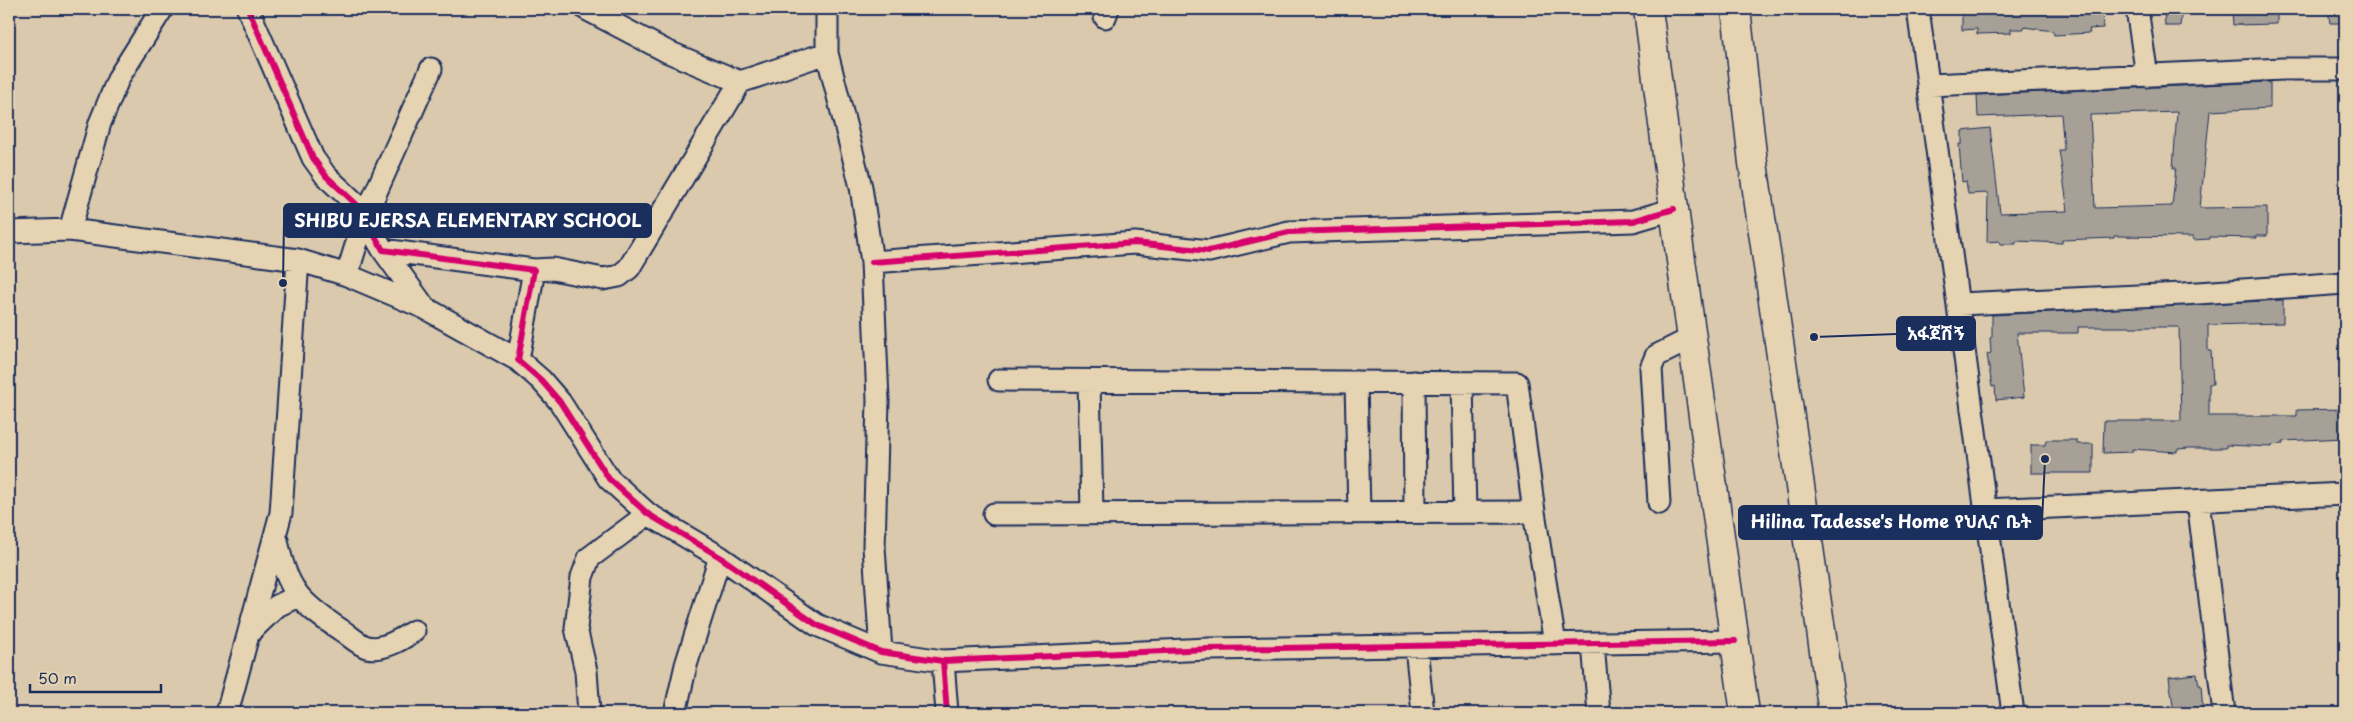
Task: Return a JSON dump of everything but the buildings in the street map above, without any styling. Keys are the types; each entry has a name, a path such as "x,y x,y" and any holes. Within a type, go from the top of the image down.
{"main road":[{"path":"1648,9 1674,209 1745,713"},
{"path":"1736,9 1753,163 1833,713"}],"street":[{"path":"70,230 106,108 120,77 162,9"},
{"path":"248,9 313,158 326,176 356,204 382,250 425,308"},
{"path":"586,9 666,51 740,82"},
{"path":"827,9 827,53 861,187 872,262 878,400 874,547 881,652"},
{"path":"1918,9 1930,85 2013,713"},
{"path":"2137,9 2147,76"},
{"path":"382,250 534,270 554,269 603,279 619,276 628,268 740,82 827,53"},
{"path":"347,274 364,219 431,69"},
{"path":"1930,85 2283,69 2345,69"},
{"path":"872,262 1136,243 1209,251 1289,232 1633,221 1674,209"},
{"path":"9,232 70,230 298,260 347,274 425,308 518,360 541,380 560,402 608,479 648,514 720,557 817,625 881,652 943,661 1208,649 1735,641"},
{"path":"227,713 281,513 298,260"},
{"path":"518,360 534,270"},
{"path":"1959,304 2183,294 2345,283"},
{"path":"1659,503 1652,368 1656,356 1692,338"},
{"path":"999,380 1517,383 1534,512 1555,644"},
{"path":"1089,381 1092,513"},
{"path":"1356,382 1359,512"},
{"path":"1414,382 1415,512"},
{"path":"1462,383 1465,512"},
{"path":"1985,510 2345,494"},
{"path":"2198,501 2224,713"},
{"path":"994,514 1534,512"},
{"path":"589,713 586,671 576,628 582,577 589,558 648,514"},
{"path":"276,535 282,565 298,596 325,619 368,647 381,647 401,640 414,631"},
{"path":"675,713 686,665 720,557"},
{"path":"249,632 277,606 298,596"},
{"path":"1593,644 1599,713"},
{"path":"1416,647 1423,713"},
{"path":"943,661 947,713"}],"cycle path":[{"path":"248,9 313,158 326,176 356,204 383,250 534,270 518,360 541,380 560,402 609,479 648,514 720,557 817,625 881,652 943,661 947,713"},
{"path":"872,262 1135,243 1209,251 1289,232 1633,221 1674,209"},
{"path":"943,661 1208,649 1735,641"}],"place":[{"name":"SHIBU EJERSA ELEMENTARY SCHOOL","path":"283,283"},
{"name":"አፋጀሽኝ","path":"1814,337"},
{"name":"Hilina Tadesse's Home የህሊና ቤት","path":"2045,459"}]}
